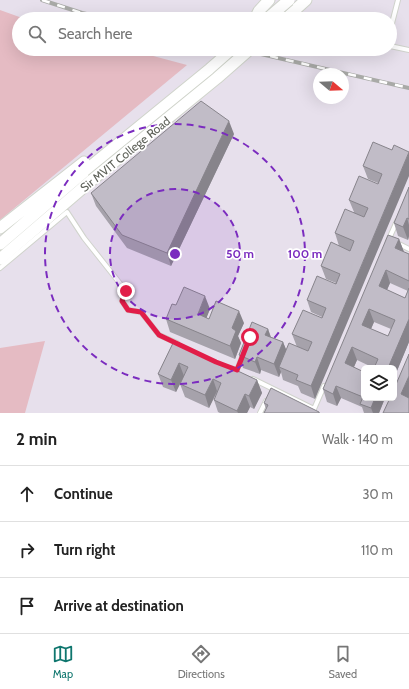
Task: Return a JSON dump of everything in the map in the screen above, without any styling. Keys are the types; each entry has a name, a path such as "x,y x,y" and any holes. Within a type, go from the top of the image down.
{"main road":[{"path":"262,12 269,0"},
{"path":"267,12 289,0"},
{"path":"292,12 306,0"},
{"name":"Sir MVIT College Road","path":"0,228 222,56"},
{"name":"Sir MVIT College Road","path":"0,244 84,171 210,69 224,56"},
{"name":"Sir MVIT College Road","path":"0,259 92,180 242,56"}],"lane":[{"path":"395,12 398,0"},
{"path":"397,47 409,50"},
{"path":"0,268 67,212 84,238 126,291 122,301 128,310 141,312 159,335 180,345"},
{"path":"386,247 398,217"},
{"path":"389,240 409,249"},
{"path":"237,370 245,350"},
{"path":"223,365 244,374"},
{"path":"251,377 314,409 326,381"},
{"path":"260,413 272,388"}],"shaded area":[{"path":"0,10 12,14 12,56 153,56 187,65 0,220"},
{"path":"45,341 25,413 0,413 0,348"}],"building":[{"path":"201,101 229,121 167,253 122,235 91,193"},
{"path":"373,142 392,150 394,145 409,152 311,386 296,380 298,375 279,367 289,343 308,351 312,342 292,334 303,310 322,318 326,308 307,300 317,276 336,284 340,274 321,266 331,242 350,251 354,241 335,233 345,209 364,217 368,208 349,200 359,176 378,184 382,174 363,166"},
{"path":"409,187 409,219 407,218 403,227 394,223"},
{"path":"388,235 399,239 395,248 409,254 409,281 386,270 379,286 405,298 409,288 409,319 389,365 375,365 378,359 352,347 345,363 361,371 361,396 336,386 333,394 323,389","holes":["369,309 395,320 388,336 362,325"]},
{"path":"184,287 205,296 198,314 209,319 216,301 239,311 232,328 236,331 230,346 166,319 172,304 176,305"},
{"path":"252,322 268,329 265,335 283,342 274,364 257,357 255,362 239,355"},
{"path":"174,341 257,380 249,396 245,394 237,411 214,400 221,383 213,379 205,395 180,384 188,367 179,363 171,380 158,374"},
{"path":"409,354 409,376 401,394 409,398 409,413 383,413 389,401 397,401 397,382"},
{"path":"271,388 319,413 264,413 268,405 264,403"},
{"path":"361,401 374,401 371,408 360,404"}],"railway":[{"path":"42,0 79,12"},
{"path":"270,56 409,88"}],"route":[{"path":"126,291 122,301 128,310 141,312 159,335 216,362 237,370 250,337"}]}
